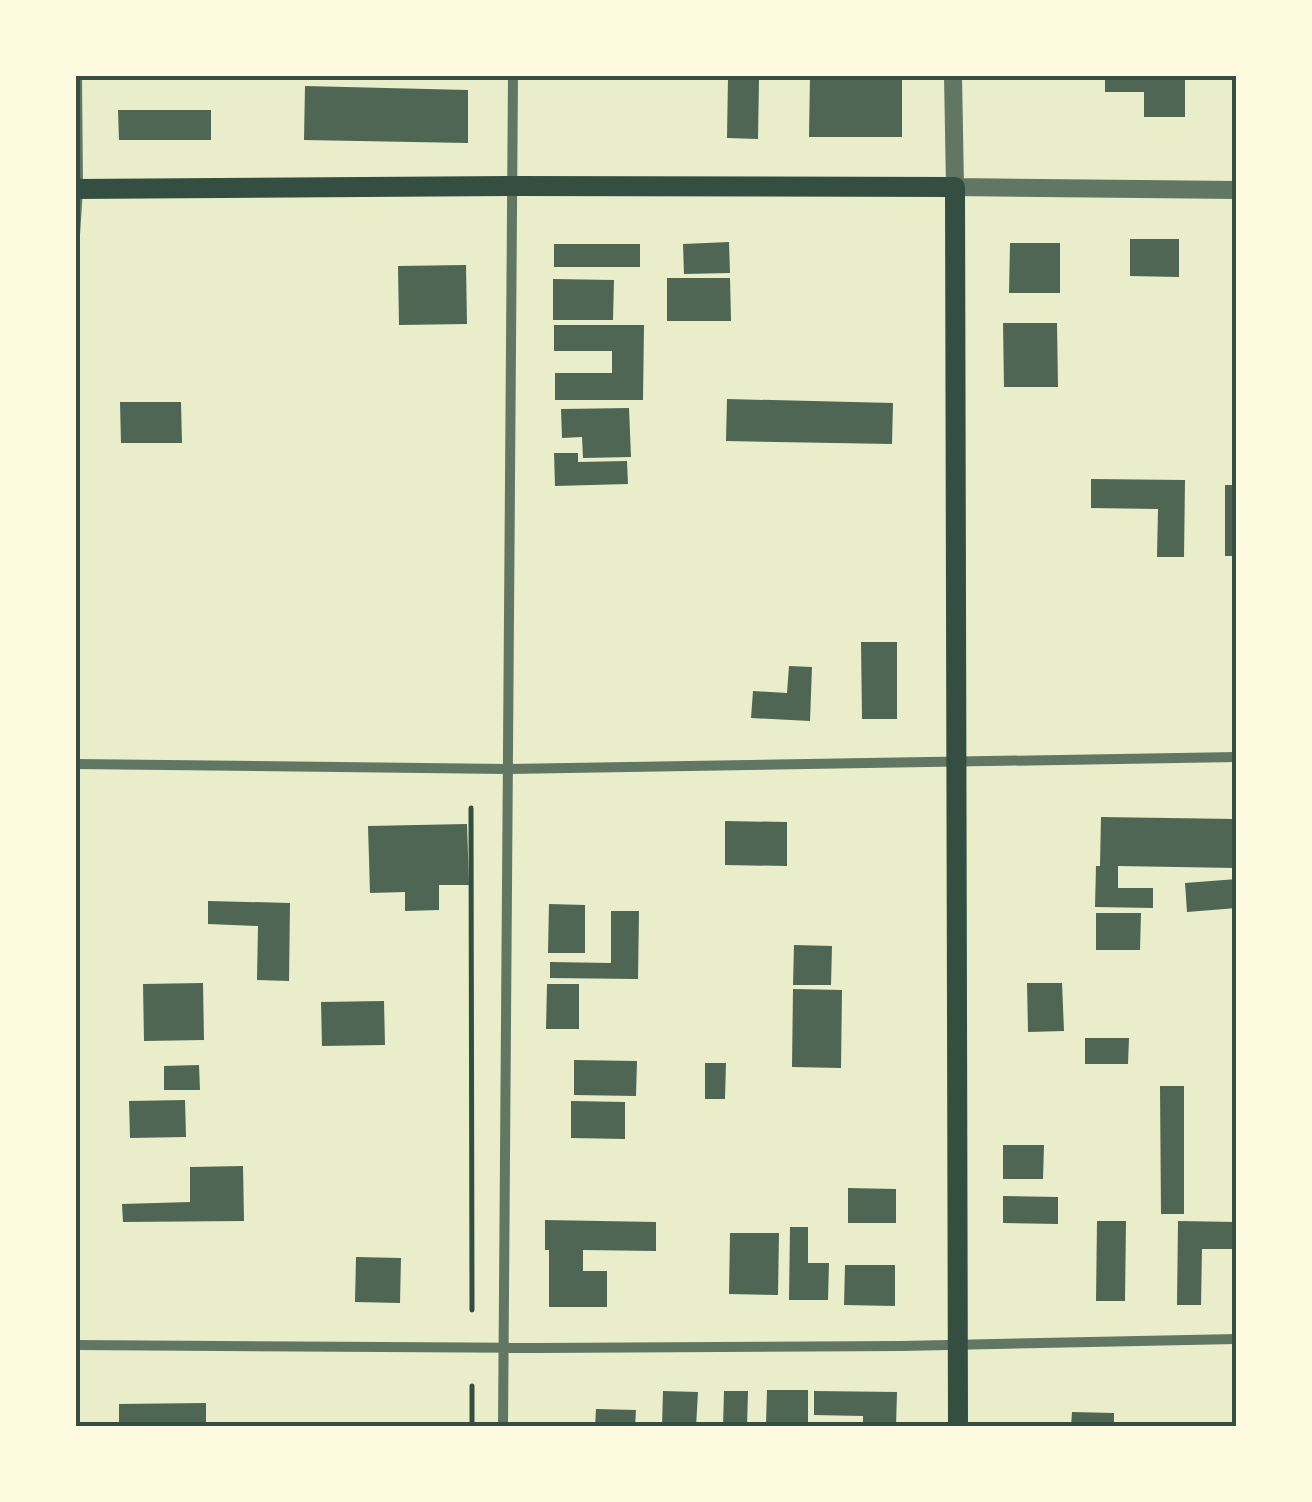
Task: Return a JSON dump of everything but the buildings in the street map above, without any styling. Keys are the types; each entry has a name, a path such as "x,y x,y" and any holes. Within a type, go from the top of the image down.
{"main road":[{"path":"76,189 955,187 958,1427"}],"street":[{"path":"75,235 77,75"},
{"path":"503,1427 513,75"},
{"path":"953,75 955,187 1237,190"},
{"path":"75,764 507,769 1237,757"},
{"path":"75,1345 901,1346 1237,1339"}],"path":[{"path":"471,808 472,1310"},
{"path":"472,1386 472,1427"}]}
